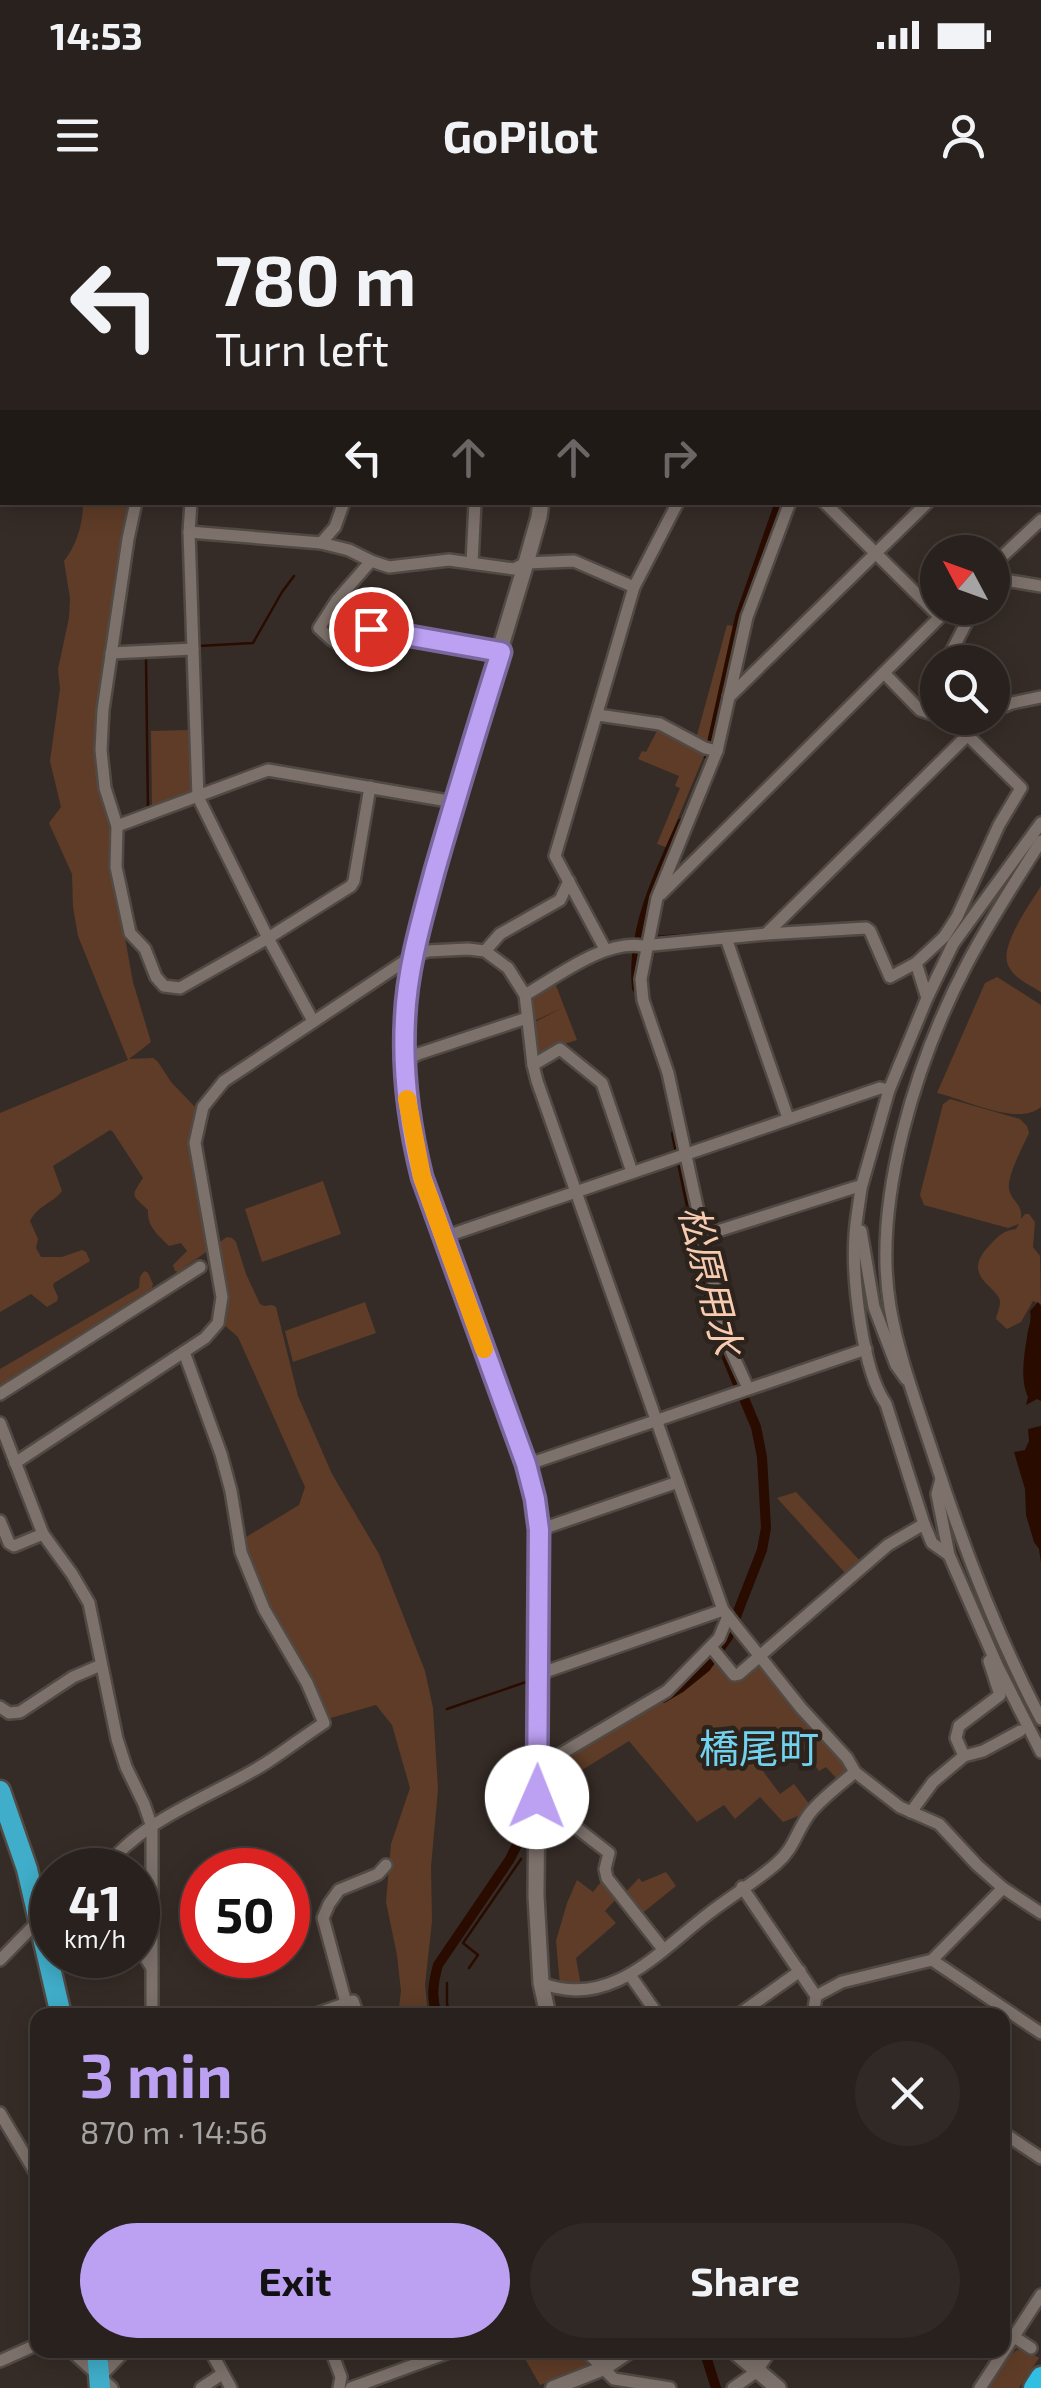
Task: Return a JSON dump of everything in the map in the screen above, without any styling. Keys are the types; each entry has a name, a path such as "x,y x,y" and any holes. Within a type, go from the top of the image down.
{"highway":[{"path":"0,1791 30,1873"},
{"path":"56,1978 60,2008"},
{"path":"99,2358 104,2384"},
{"path":"1034,2388 1041,2377"}],"main road":[{"path":"541,505 412,957 404,1062 422,1177 526,1464 535,1499 539,1530 536,1896 541,1982 547,2008"},
{"path":"742,2358 778,2388"}],"street":[{"path":"135,505 103,710 101,750 105,788 117,826 116,867 130,933 145,949 164,986 180,988 351,886 370,787"},
{"path":"191,505 198,797 314,1021"},
{"path":"321,543 335,526 343,505"},
{"path":"472,563 475,505"},
{"path":"605,949 555,856 634,587 676,505"},
{"path":"748,1388 726,1340 668,1073 643,1000 641,945 717,751 747,617 789,505"},
{"path":"827,505 920,591"},
{"path":"730,697 925,505"},
{"path":"1010,549 1041,520"},
{"path":"189,532 321,543 350,550 389,567 436,561 514,569 526,563 574,561 634,587"},
{"path":"371,561 319,628 352,650 371,629"},
{"path":"1010,581 1041,586"},
{"path":"337,600 371,629 501,652"},
{"path":"657,898 931,625"},
{"path":"111,653 194,649"},
{"path":"884,673 920,710"},
{"path":"1010,704 1041,696"},
{"path":"598,715 660,724 717,751"},
{"path":"766,934 966,735"},
{"path":"526,994 605,949 766,934 866,928 890,977 916,964 937,946 957,917 1021,788 968,735"},
{"path":"117,826 268,770 454,802"},
{"path":"949,1555 932,1543 886,1404 878,1394 866,1349 855,1265 856,1218 889,1090 927,998 953,944 1041,823"},
{"path":"1041,841 965,966 928,1053 890,1193 885,1242 896,1339 942,1480 980,1589 1041,1719"},
{"path":"484,951 500,934 560,900 569,881"},
{"path":"726,938 788,1118"},
{"path":"15,1463 184,1352 218,1323 222,1297 196,1154 196,1132 204,1107 224,1082 412,957 428,952 484,951 508,968 526,994 533,1065 725,1613 855,1772 900,1807 945,1829 1002,1888 1041,1914"},
{"path":"916,964 927,998"},
{"path":"404,1062 527,1018"},
{"path":"533,1065 560,1049 602,1083 632,1172"},
{"path":"444,1237 788,1118 880,1088 889,1090"},
{"path":"702,1236 861,1188"},
{"path":"856,1218 874,1308 896,1365 906,1380 910,1379"},
{"path":"0,1394 200,1267"},
{"path":"526,1464 866,1349"},
{"path":"122,1848 265,1764 324,1723 307,1683 264,1609 241,1552 221,1454 184,1352"},
{"path":"0,1423 43,1534 89,1603 117,1739 152,1827 152,1848"},
{"path":"942,1480 936,1494 949,1555 1041,1752"},
{"path":"539,1530 678,1482"},
{"path":"0,1521 14,1546 43,1534"},
{"path":"710,1647 734,1675 744,1671 888,1545 924,1524"},
{"path":"663,1949 606,1878 608,1853 537,1789 558,1754 668,1691 719,1638 725,1613"},
{"path":"539,1674 725,1613"},
{"path":"964,1756 956,1738 959,1726 1000,1695 983,1632"},
{"path":"0,1707 9,1713 20,1712 73,1676 101,1665"},
{"path":"911,1812 933,1782 964,1756 983,1751 1020,1731"},
{"path":"541,1982 584,1991 630,1975 776,1864 794,1844 811,1811 855,1772"},
{"path":"346,2003 323,1918 340,1890 378,1874 386,1866"},
{"path":"742,1887 816,1996 814,2008"},
{"path":"816,1996 842,1982 932,1960 1002,1888"},
{"path":"0,1960 30,1929"},
{"path":"932,1960 1003,2008"},
{"path":"748,2008 800,1972"},
{"path":"630,1975 653,2008"},
{"path":"152,1978 152,2008"},
{"path":"332,2008 353,2001 356,2008"},
{"path":"1010,2013 1041,2034"},
{"path":"0,2113 30,2164"},
{"path":"1010,2137 1041,2158"},
{"path":"1010,2331 1041,2294"},
{"path":"1010,2334 1031,2348"},
{"path":"0,2361 30,2348"},
{"path":"78,2358 104,2384 121,2358"},
{"path":"214,2358 231,2388"},
{"path":"334,2358 341,2377 340,2388"},
{"path":"351,2388 433,2358"},
{"path":"594,2358 621,2382 670,2388"},
{"path":"554,2388 619,2358"},
{"path":"733,2388 756,2372 766,2358"},
{"path":"980,2388 995,2358"},
{"path":"201,2388 222,2374"}],"shaded area":[{"path":"131,505 99,708 113,827 112,866 133,982 151,1042 129,1059 153,1058 195,1107 191,1142 209,1250 175,1271 173,1265 187,1251 181,1243 169,1246 154,1230 148,1210 135,1196 143,1178 110,1130 53,1166 62,1191 30,1221 41,1257 62,1257 82,1250 90,1261 54,1283 57,1301 47,1307 31,1294 0,1312 0,1113 128,1060 78,936 72,874 49,823 61,807 50,761 60,689 58,669 69,618 64,561 78,536 83,507"},
{"path":"727,625 733,626 707,745 696,739"},
{"path":"659,727 706,751 666,847 657,844 680,788 675,786 679,776 638,759"},
{"path":"190,730 193,793 152,807 151,731"},
{"path":"1041,886 1041,992 1015,975 1007,959 1011,938"},
{"path":"997,977 1041,1005 1041,1107 1031,1112 1005,1113 937,1093 985,983"},
{"path":"555,983 577,1040 537,1058 533,1023 562,1008 534,1021 530,1000"},
{"path":"950,1099 1020,1119 1029,1133 1009,1189 1021,1219 1029,1214 1035,1222 1033,1247 1040,1256 1041,1304 1033,1301 1021,1322 1007,1329 996,1319 998,1297 983,1280 978,1266 995,1239 1019,1224 1008,1228 924,1205 920,1195 943,1104"},
{"path":"323,1181 341,1234 262,1262 245,1209"},
{"path":"227,1237 236,1242 260,1304 276,1307 298,1396 332,1474 379,1554 425,1671 433,1708 438,1789 425,1985 427,2008 399,2008 397,1955 386,1902 391,1844 410,1788 392,1725 376,1705 327,1719 316,1690 265,1603 246,1555 243,1539 299,1505 305,1487 238,1337 223,1324 227,1297 218,1243"},
{"path":"144,1271 152,1288 0,1385 0,1369 139,1288"},
{"path":"365,1302 376,1333 293,1362 285,1331"},
{"path":"1038,1302 1041,1401 1026,1405 1025,1352 1030,1311"},
{"path":"1041,1426 1041,1563 1026,1515 1025,1489 1014,1452 1025,1450 1028,1429"},
{"path":"796,1492 861,1562 847,1575 777,1498"},
{"path":"717,1658 727,1673 758,1662 846,1766 846,1773 838,1780 826,1767 819,1771 803,1749 788,1758 775,1742 754,1759 780,1794 794,1784 810,1805 803,1814 783,1822 760,1797 735,1819 724,1805 697,1822 629,1741 582,1770 549,1803 551,1778 564,1759 682,1691"},
{"path":"666,1872 676,1886 640,1915 624,1894 639,1878 642,1882"},
{"path":"604,1878 618,1897 605,1911 616,1923 576,1958 581,1986 560,1984 556,1941 567,1903 577,1880 593,1892"},
{"path":"1017,2350 1027,2351 1039,2358 1019,2388 987,2388 1010,2358"},
{"path":"525,2358 581,2358 591,2367 540,2385"}],"waterway":[{"name":"松原用水","path":"709,756 740,617 779,505"},
{"path":"198,646 253,643 294,576"},
{"path":"146,658 148,811"},
{"path":"662,902 769,795"},
{"name":"松原用水","path":"637,988 636,966 643,924 656,882 682,823"},
{"path":"655,937 725,932"},
{"name":"松原用水","path":"663,1698 706,1667 728,1637 762,1550 766,1528 762,1457 756,1427 717,1334 676,1134"},
{"path":"447,1709 529,1681"},
{"name":"松原用水","path":"435,2008 433,1990 438,1965 510,1859 556,1765"},
{"path":"469,1968 478,1955 463,1943 521,1859"},
{"path":"447,1983 448,2008"},
{"name":"松原用水","path":"707,2358 716,2388"}],"slow traffic":[{"path":"407,1099 422,1177 484,1349"}],"district":[{"name":"橋尾町","path":"759,1749"}],"route":[{"path":"371,629 501,652 454,802 412,957 404,1062 406,1095 422,1177 526,1464 535,1499 539,1530 537,1797"}]}
